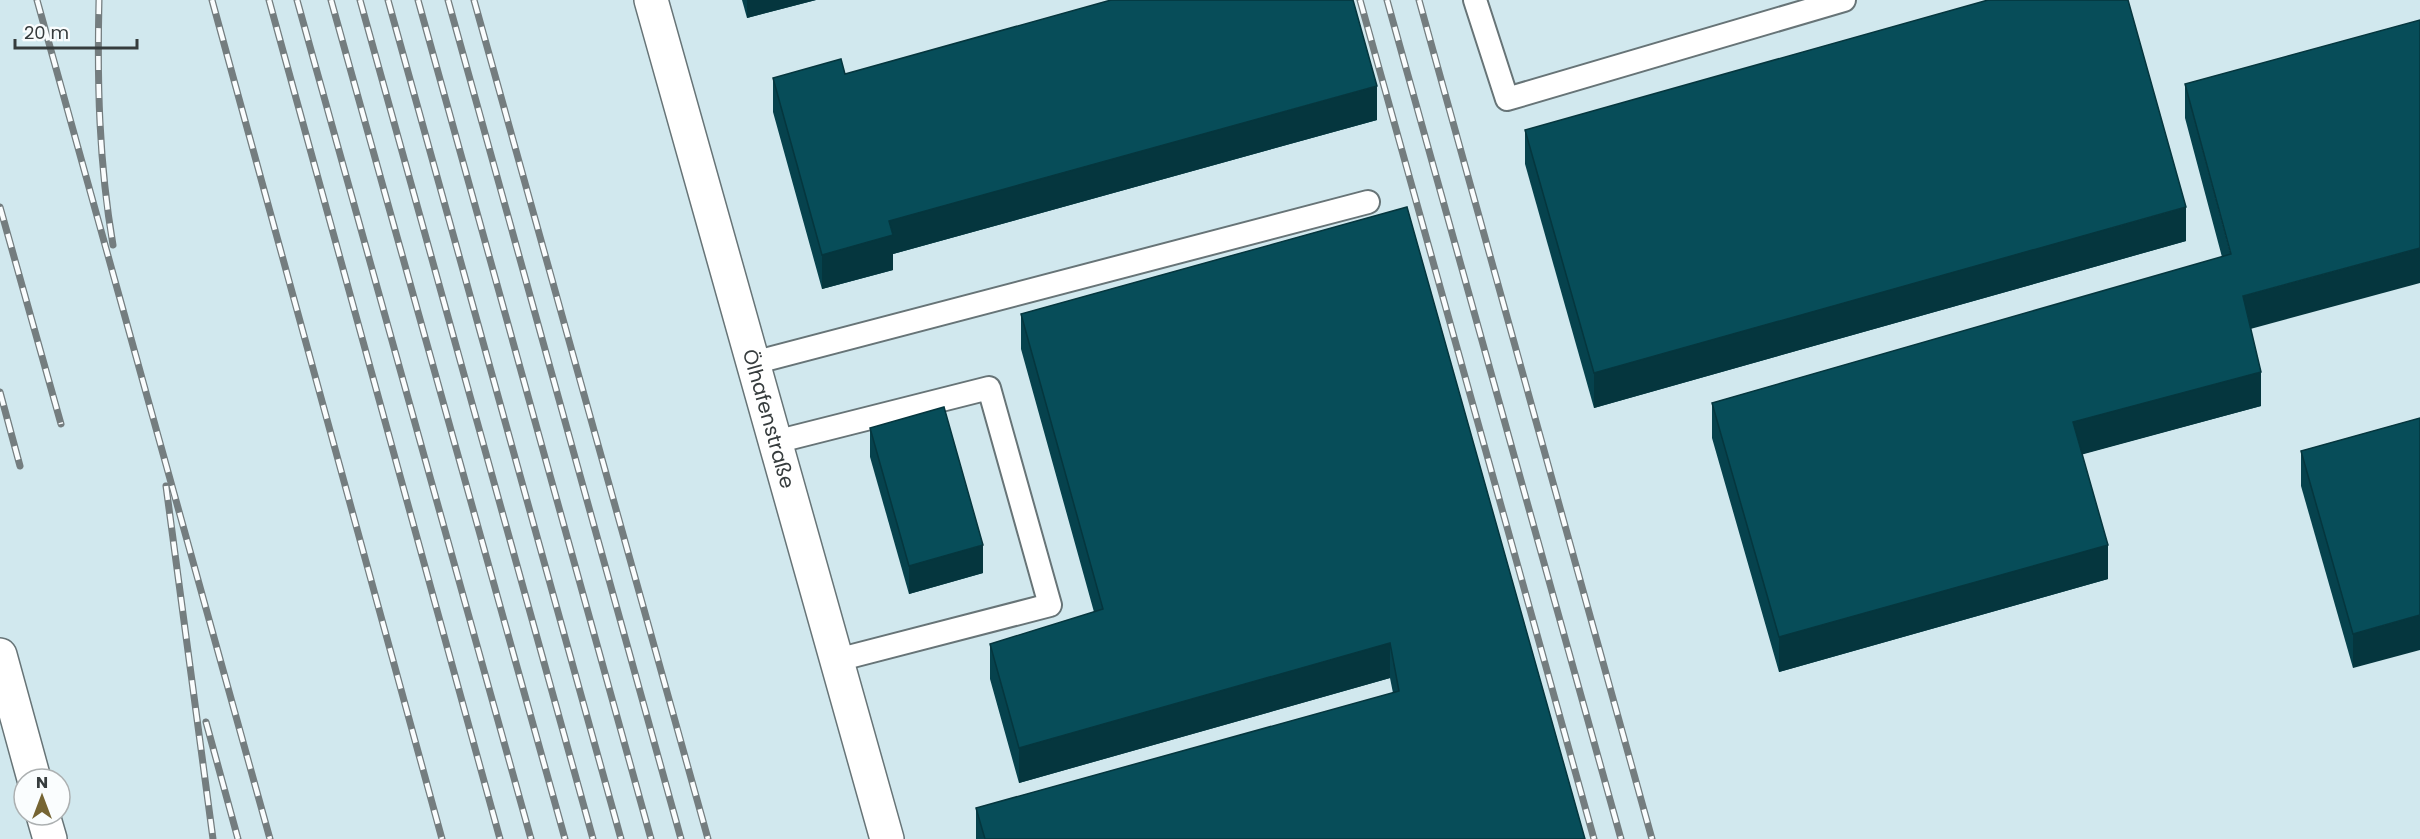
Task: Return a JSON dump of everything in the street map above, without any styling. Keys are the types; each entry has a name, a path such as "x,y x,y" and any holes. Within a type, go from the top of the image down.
{"street":[{"name":"Ölhafenstraße","path":"651,0 887,839"},
{"path":"2,671 30,767"}],"lane":[{"path":"1475,0 1507,99 1844,0"},
{"path":"753,363 1368,202"},
{"path":"775,442 989,388 1050,605 837,660"}],"shaded area":[{"path":"0,0 2420,0 2420,839 0,839"}],"building":[{"path":"1111,0 1353,0 1377,86 889,221 893,235 822,255 773,78 841,59 845,74"},
{"path":"1988,0 2128,0 2186,207 1594,373 1525,130"},
{"path":"2420,20 2420,248 2243,296 2261,372 2073,422 2108,545 1779,637 1712,403 2231,254 2185,84"},
{"path":"1407,207 1585,839 985,839 976,808 1399,691 1390,643 1019,748 990,644 1103,609 1021,314"},
{"path":"944,407 983,545 909,566 870,428"},
{"path":"2420,418 2420,615 2353,634 2301,451"}],"railway":[{"path":"37,0 270,839"},
{"path":"99,0 100,123 113,245"},
{"path":"212,0 442,839"},
{"path":"269,0 500,839"},
{"path":"297,0 531,839"},
{"path":"331,0 565,839"},
{"path":"360,0 593,839"},
{"path":"388,0 621,839"},
{"path":"418,0 651,839"},
{"path":"448,0 681,839"},
{"path":"474,0 708,839"},
{"path":"1360,0 1594,839"},
{"path":"1387,0 1621,839"},
{"path":"1419,0 1652,839"},
{"path":"0,207 61,424"},
{"path":"0,392 20,466"},
{"path":"166,486 213,839"},
{"path":"206,722 238,839"}]}
